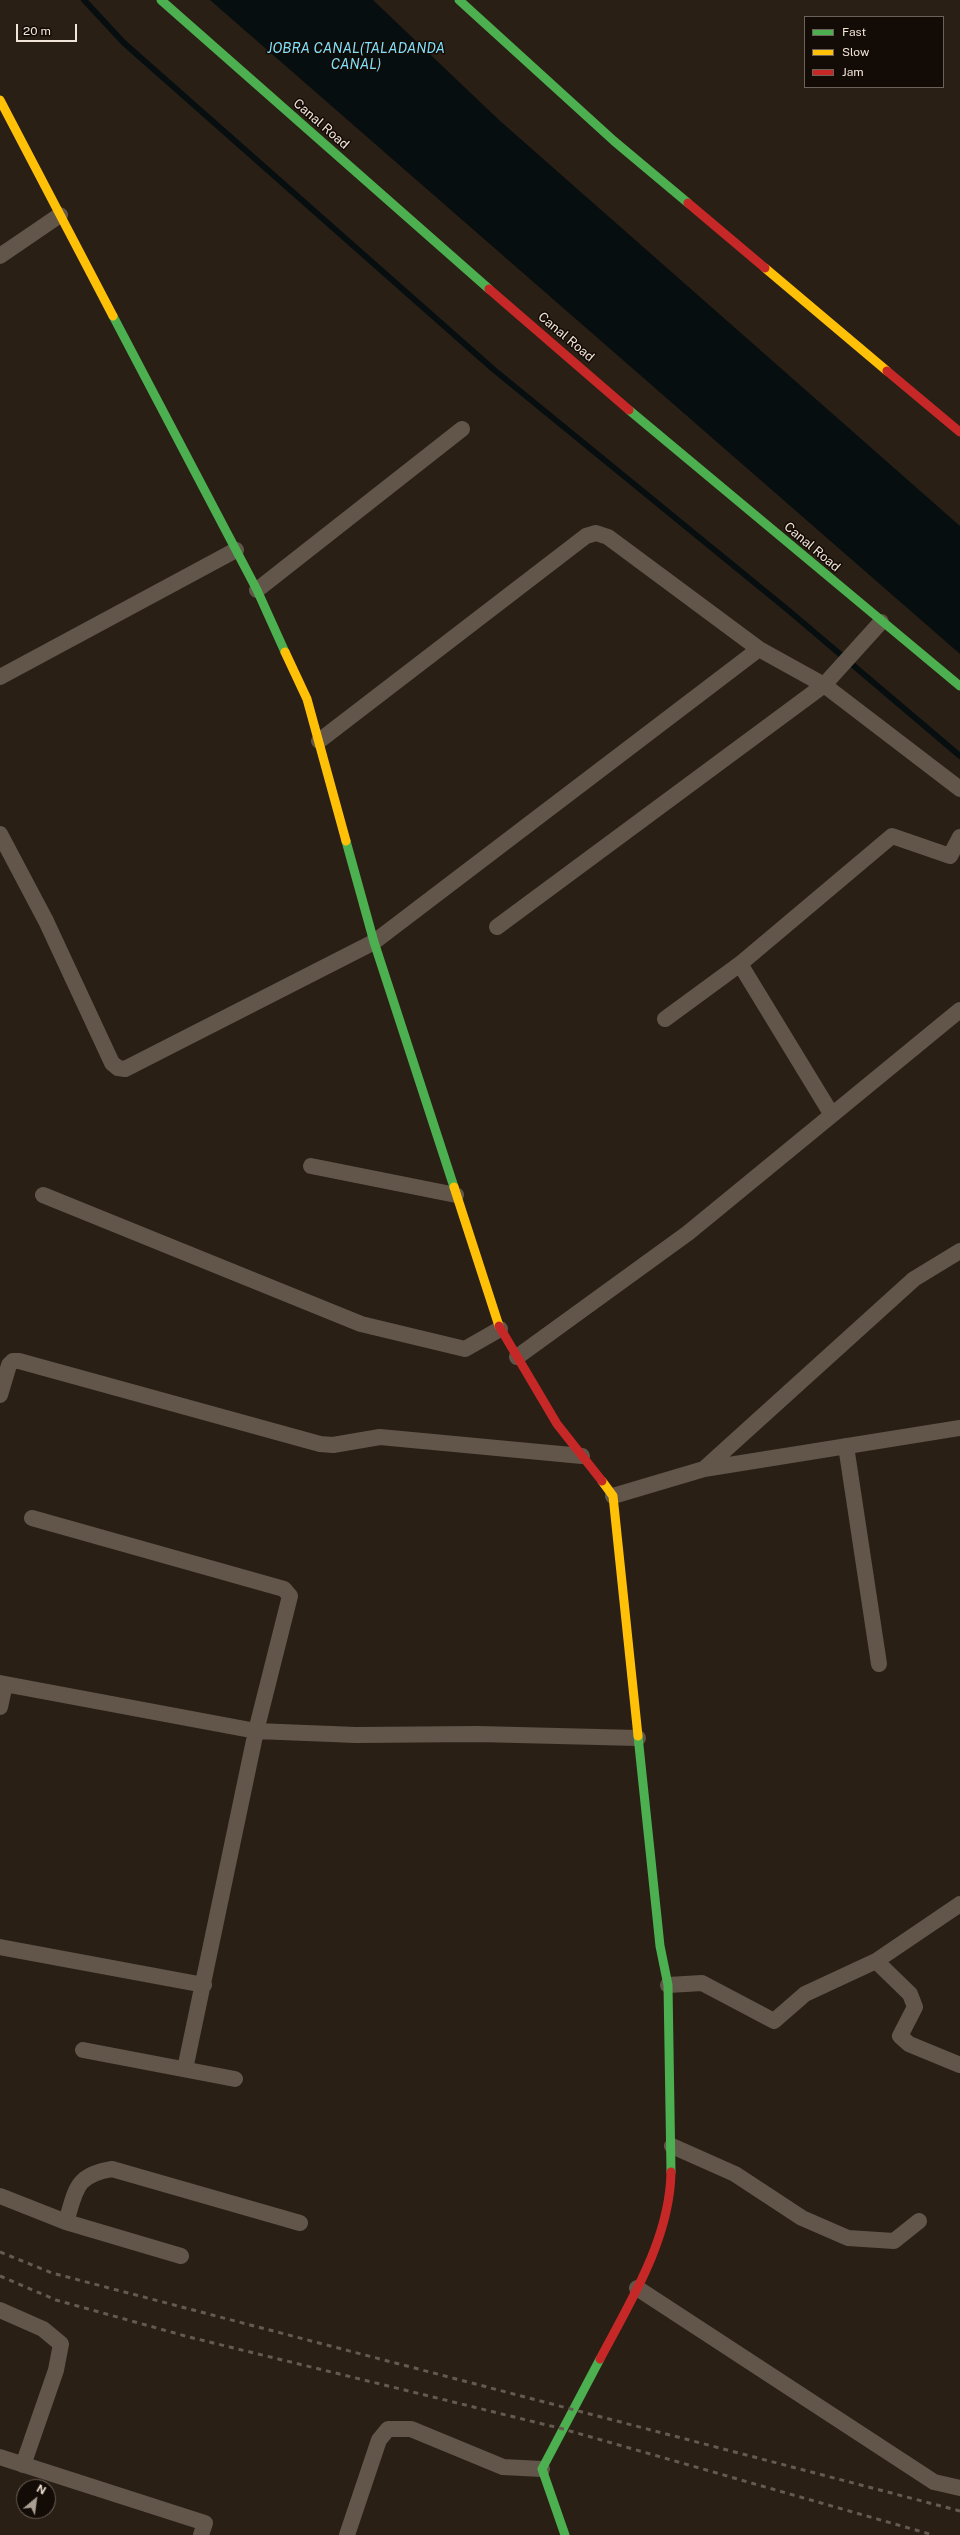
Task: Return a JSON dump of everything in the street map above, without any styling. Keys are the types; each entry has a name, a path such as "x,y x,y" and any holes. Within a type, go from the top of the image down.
{"street":[{"name":"Canal Road","path":"161,0 484,285 881,622 960,686"},
{"path":"459,0 614,141 960,432"},
{"path":"0,100 257,590 307,699 374,942 500,1329 557,1424 613,1496 660,1946 668,1985 672,2146 671,2179 662,2228 637,2288 542,2469 565,2535"},
{"path":"0,256 60,215"},
{"path":"257,590 462,429"},
{"path":"319,741 586,536 596,533 608,537 759,649 824,685 960,789"},
{"path":"0,677 236,550"},
{"path":"497,927 824,685 881,622"},
{"path":"0,834 46,921 112,1063 118,1068 125,1069 374,942 759,649"},
{"path":"665,1019 740,964 892,836 950,856 960,837"},
{"path":"740,964 832,1115"},
{"path":"517,1357 688,1234 960,1010"},
{"path":"312,1166 456,1195"},
{"path":"43,1195 361,1324 465,1348 500,1329"},
{"path":"704,1469 914,1279 960,1251"},
{"path":"0,1395 9,1365 13,1361 19,1361 320,1444 333,1445 380,1438 582,1456"},
{"path":"613,1496 704,1469 960,1428"},
{"path":"846,1446 880,1664"},
{"path":"32,1518 284,1589 290,1596 289,1606 256,1731 204,1985 185,2069"},
{"path":"0,1707 2,1684 256,1731 356,1735 478,1734 638,1738"},
{"path":"668,1985 702,1984 774,2021 805,1994 876,1961 960,1904"},
{"path":"0,1947 204,1985"},
{"path":"876,1961 910,1994 915,2007 900,2036 909,2044 960,2066"},
{"path":"83,2050 234,2079"},
{"path":"672,2146 735,2174 802,2218 848,2238 894,2240 919,2222"},
{"path":"66,2222 75,2193 83,2179 94,2172 112,2169 300,2223"},
{"path":"0,2196 66,2222 181,2256"},
{"path":"637,2288 934,2482 960,2488"},
{"path":"0,2310 43,2329 61,2344 56,2370 23,2465"},
{"path":"348,2535 379,2440 388,2429 411,2429 503,2467 542,2469"},
{"path":"0,2457 205,2523 201,2535"}],"water":[{"name":"JOBRA CANAL(TALADANDA CANAL)","path":"210,0 373,0 499,120 960,526 960,654"}],"waterway":[{"path":"84,0 124,43 493,369 788,610 960,756"}],"railway":[{"path":"0,2252 52,2273 960,2511"},
{"path":"0,2276 56,2300 189,2337 563,2429 933,2535"}],"traffic: fast":[{"path":"161,0 489,289"},
{"path":"459,0 614,141 688,203"},
{"path":"113,316 257,590 285,652"},
{"path":"629,410 960,686"},
{"path":"346,841 374,942 454,1187"},
{"path":"638,1736 660,1946 668,1985 671,2172"},
{"path":"565,2535 542,2469 600,2359"}],"traffic: slow":[{"path":"0,100 113,316"},
{"path":"765,268 887,371"},
{"path":"285,652 307,699 346,841"},
{"path":"454,1187 499,1326"},
{"path":"602,1481 613,1496 638,1736"}],"traffic: jam":[{"path":"688,203 765,268"},
{"path":"489,289 629,410"},
{"path":"887,371 960,432"},
{"path":"499,1326 557,1424 602,1481"},
{"path":"600,2359 635,2292 656,2246 664,2221 669,2197 671,2172"}]}
